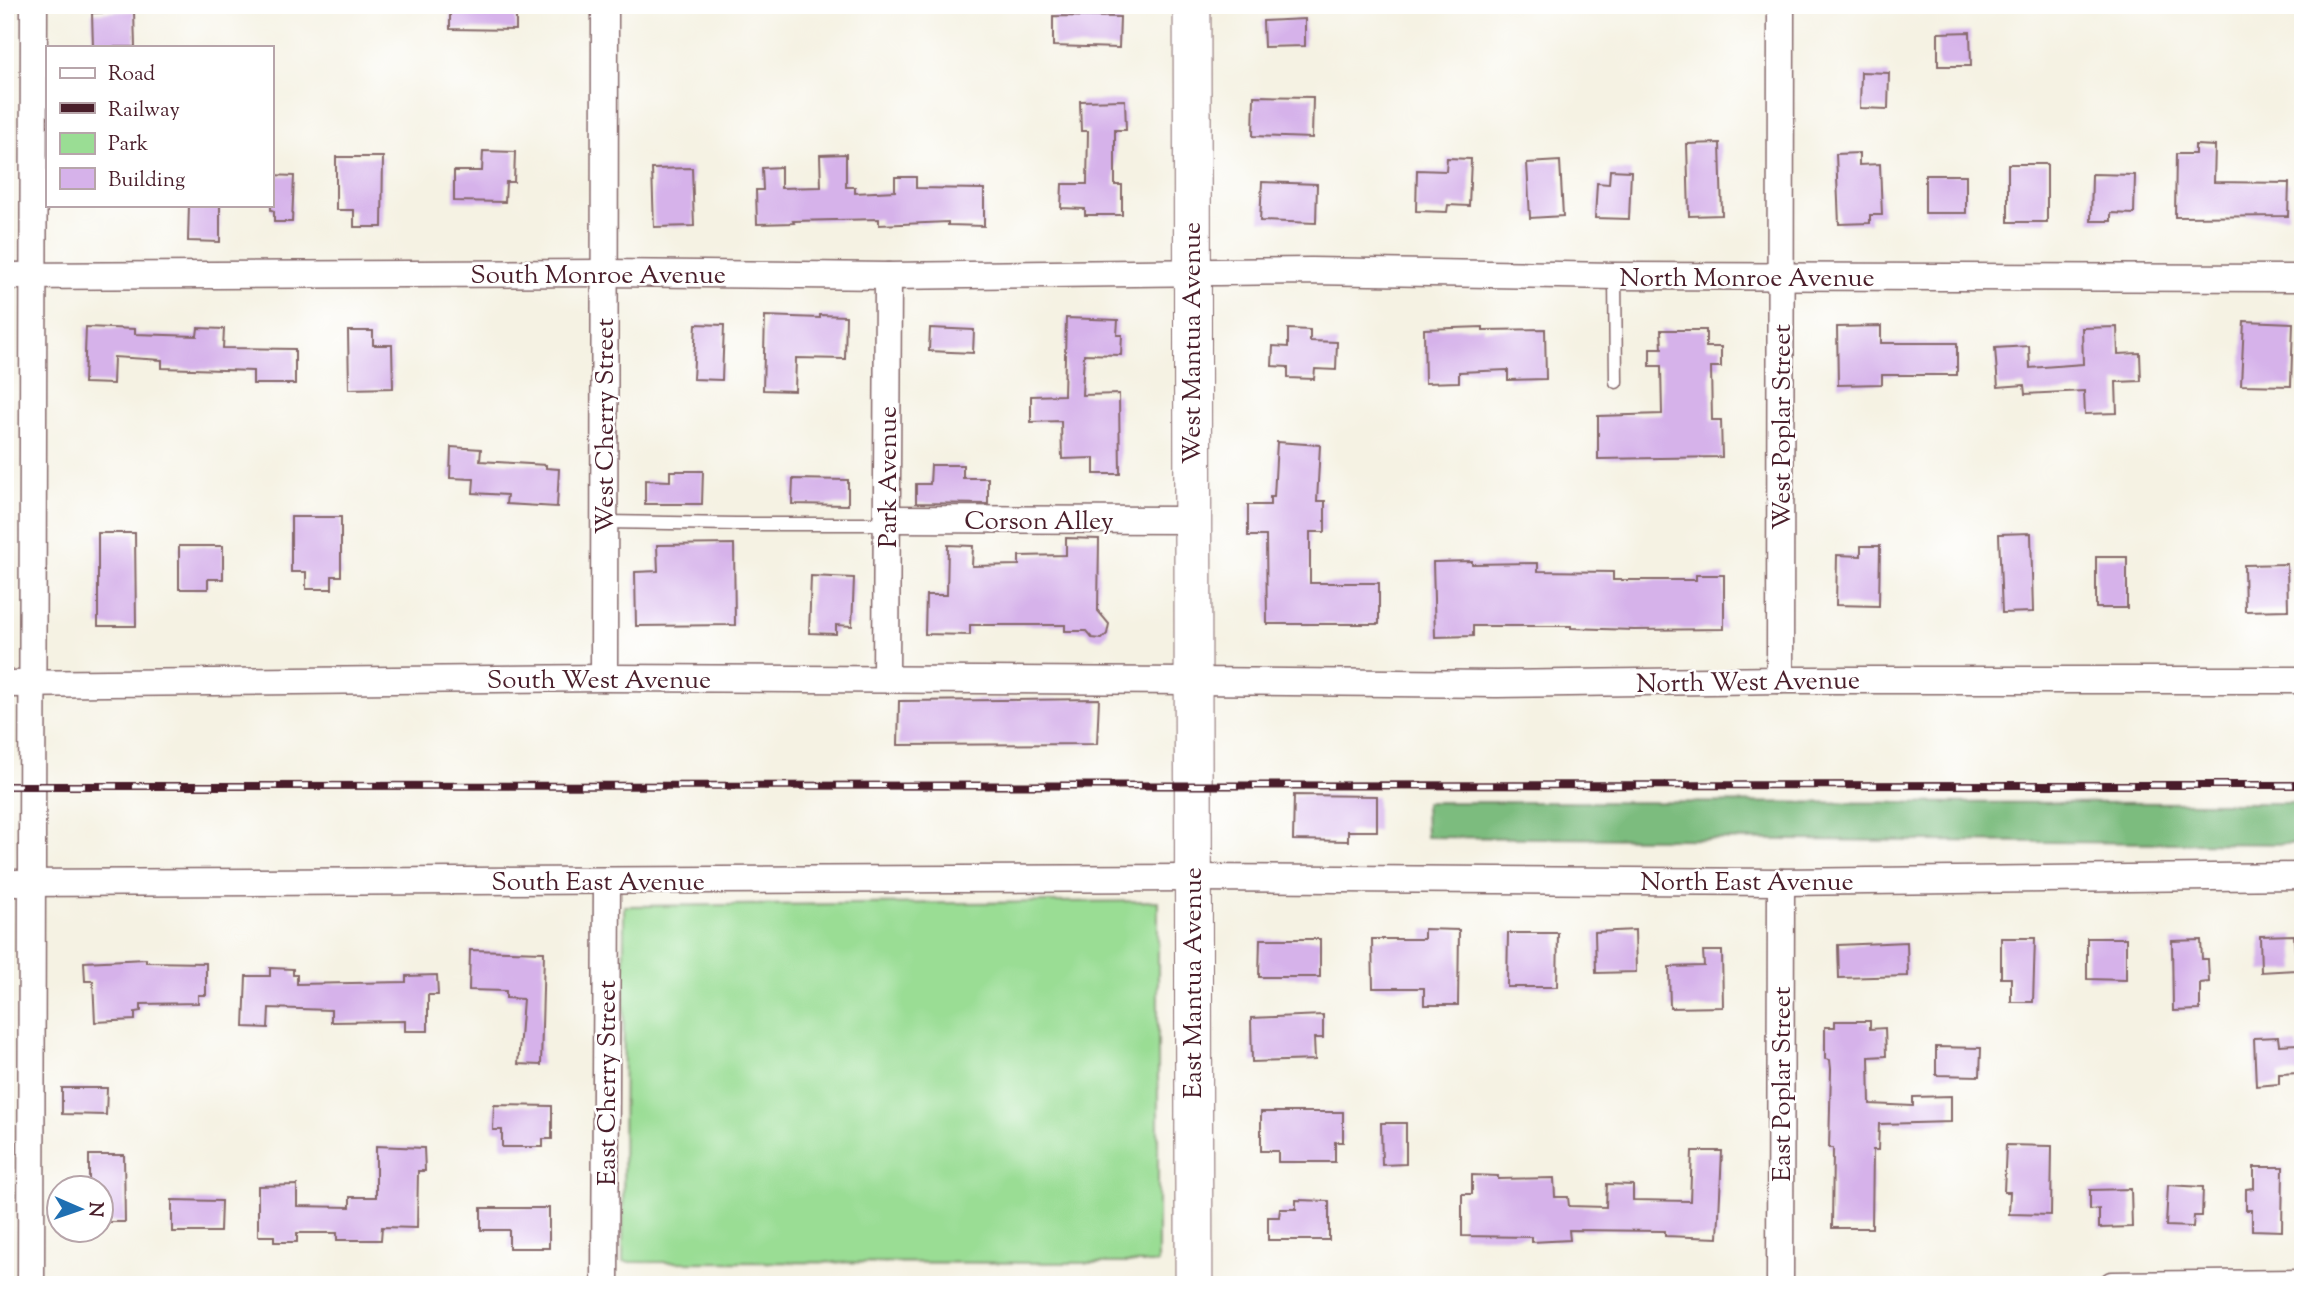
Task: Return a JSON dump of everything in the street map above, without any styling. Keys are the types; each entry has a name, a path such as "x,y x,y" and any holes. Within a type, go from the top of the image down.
{"street":[{"path":"31,1285 18,883 34,684 34,5"},
{"name":"West Cherry Street","path":"604,678 605,5"},
{"name":"West Mantua Avenue","path":"1192,5 1192,681"},
{"name":"West Poplar Street","path":"1780,680 1781,5"},
{"name":"North Monroe Avenue","path":"1191,273 1311,271 1615,276 2303,278"},
{"name":"South Monroe Avenue","path":"5,276 1191,273"},
{"name":"Park Avenue","path":"886,680 888,275"},
{"name":"Corson Alley","path":"886,521 1192,520"},
{"name":"South West Avenue","path":"5,684 604,678 1192,681"},
{"name":"North West Avenue","path":"1192,681 1497,684 1780,680 2303,680"},
{"name":"East Mantua Avenue","path":"1192,681 1194,1285"},
{"name":"North East Avenue","path":"1192,878 1781,882 2303,876"},
{"name":"South East Avenue","path":"18,883 1192,878"},
{"name":"East Cherry Street","path":"605,1285 607,881"},
{"name":"East Poplar Street","path":"1780,1285 1781,882"},
{"path":"2112,1285 2303,1283"}],"lane":[{"path":"1615,276 1616,382"},
{"path":"604,522 736,524 886,521"}],"green space":[{"path":"1425,802 2303,803 2303,844 1426,837"},
{"path":"1158,901 1158,1263 623,1262 624,906"}],"building":[{"path":"450,5 516,5 516,30 450,29"},
{"path":"134,11 135,46 93,46 92,13"},
{"path":"1053,16 1120,17 1119,48 1053,46"},
{"path":"1305,19 1305,46 1264,47 1263,21"},
{"path":"1970,32 1971,66 1938,66 1938,33"},
{"path":"1861,72 1889,73 1888,109 1860,108"},
{"path":"1254,96 1313,97 1312,138 1253,136"},
{"path":"1125,100 1126,130 1115,130 1115,185 1122,185 1122,215 1085,215 1085,209 1061,208 1062,184 1087,184 1088,131 1081,131 1080,101"},
{"path":"1720,143 1722,215 1689,216 1687,144"},
{"path":"2195,145 2215,146 2214,182 2289,183 2288,216 2175,217 2176,154 2195,154"},
{"path":"483,151 515,152 514,182 506,182 505,202 454,201 454,171 482,171"},
{"path":"1859,153 1859,165 1880,164 1882,215 1870,215 1870,223 1839,224 1836,154"},
{"path":"846,154 846,187 855,187 855,193 895,191 895,177 916,177 916,188 984,189 984,226 948,225 948,222 879,225 879,219 757,224 756,190 763,190 762,168 781,167 781,188 821,187 820,155"},
{"path":"336,157 383,157 382,227 354,227 354,210 336,210"},
{"path":"1447,158 1471,159 1469,206 1448,205 1447,212 1416,211 1417,170 1446,171"},
{"path":"1560,161 1563,216 1530,218 1527,163"},
{"path":"2008,164 2047,164 2047,222 2008,222"},
{"path":"692,168 694,226 654,227 652,169"},
{"path":"1610,170 1631,171 1629,219 1595,218 1597,183 1609,184"},
{"path":"2092,174 2135,175 2134,214 2111,213 2111,221 2091,221"},
{"path":"273,175 294,176 292,222 274,222 274,211 271,210"},
{"path":"1925,175 1966,175 1966,213 1925,213"},
{"path":"1262,182 1317,184 1316,223 1260,221"},
{"path":"189,206 220,206 220,242 188,241"},
{"path":"820,315 846,316 845,359 796,358 795,391 763,390 765,316 820,318"},
{"path":"1066,318 1118,320 1117,335 1122,335 1121,355 1084,354 1082,395 1119,394 1120,474 1094,474 1094,458 1062,459 1061,421 1031,422 1031,396 1064,395"},
{"path":"2244,321 2293,323 2291,386 2241,385"},
{"path":"696,324 724,325 722,380 693,379"},
{"path":"1881,326 1881,343 1957,343 1957,375 1882,375 1882,384 1838,385 1837,327"},
{"path":"86,327 135,329 135,334 197,336 198,328 224,329 223,348 295,349 295,384 253,384 253,371 162,368 162,360 114,357 113,384 84,383"},
{"path":"1483,327 1483,330 1545,329 1546,379 1508,380 1508,370 1459,372 1459,382 1425,383 1424,329"},
{"path":"2117,327 2118,354 2140,353 2141,381 2116,382 2117,413 2085,414 2084,391 2025,394 2024,385 1998,387 1995,348 2029,346 2030,368 2083,364 2082,328"},
{"path":"930,328 974,330 973,353 929,351"},
{"path":"1288,329 1310,330 1310,341 1337,342 1336,370 1315,369 1314,379 1288,378 1288,367 1272,366 1273,346 1288,347"},
{"path":"1661,330 1706,330 1706,347 1721,347 1721,367 1711,367 1712,420 1721,420 1722,457 1598,459 1598,416 1662,414 1661,366 1650,366 1650,348 1662,348"},
{"path":"348,331 373,331 373,345 392,345 393,388 349,389"},
{"path":"1277,442 1320,445 1317,501 1325,501 1325,532 1310,532 1310,583 1379,583 1379,624 1267,624 1266,536 1248,536 1248,505 1270,505 1270,497 1274,497"},
{"path":"451,447 481,449 480,461 546,465 546,468 559,469 557,507 506,504 507,495 473,493 474,479 450,478"},
{"path":"931,465 963,465 963,478 988,478 988,504 916,503 916,484 930,484"},
{"path":"670,471 703,471 702,504 645,504 645,480 670,481"},
{"path":"793,479 848,480 848,505 792,504"},
{"path":"291,517 341,517 341,576 332,576 332,589 306,589 306,572 291,572"},
{"path":"98,533 135,533 136,626 98,626"},
{"path":"2031,533 2033,612 2002,613 1999,534"},
{"path":"1066,538 1099,539 1098,611 1109,624 1107,634 1102,639 1092,638 1086,631 1065,631 1065,625 970,625 970,635 925,634 926,595 947,595 948,545 973,546 972,566 1019,565 1019,556 1066,555"},
{"path":"734,544 735,625 636,626 635,572 658,571 657,545"},
{"path":"179,546 223,546 223,579 208,579 208,589 179,589"},
{"path":"1861,546 1880,546 1879,606 1836,605 1837,555 1861,556"},
{"path":"2096,557 2127,557 2127,608 2096,608"},
{"path":"1472,561 1472,564 1538,563 1538,571 1613,572 1613,580 1696,580 1696,575 1724,575 1724,629 1473,626 1473,636 1435,637 1433,562"},
{"path":"2287,564 2288,610 2245,611 2244,565"},
{"path":"811,576 854,578 852,626 836,625 836,634 809,633"},
{"path":"1099,699 1097,744 898,745 899,701"},
{"path":"1294,795 1377,796 1377,831 1348,831 1348,841 1293,840"},
{"path":"1424,929 1459,930 1458,1005 1424,1005 1424,988 1373,988 1372,939 1424,939"},
{"path":"1635,930 1636,972 1596,973 1595,932"},
{"path":"1508,933 1558,933 1557,987 1507,987"},
{"path":"2294,935 2296,970 2261,972 2260,936"},
{"path":"2001,938 2035,938 2033,1002 2011,1002 2011,978 2001,978"},
{"path":"2087,938 2126,938 2126,980 2087,979"},
{"path":"1260,939 1320,939 1320,977 1259,977"},
{"path":"2201,940 2202,959 2208,959 2209,982 2200,983 2200,1010 2173,1011 2172,941"},
{"path":"1907,942 1908,976 1839,978 1838,945"},
{"path":"470,950 544,952 541,1065 518,1064 523,999 506,998 506,991 469,990"},
{"path":"1703,951 1722,951 1723,1007 1670,1008 1669,967 1704,966"},
{"path":"146,959 146,962 206,963 206,995 198,995 198,1003 141,1004 141,1011 135,1012 135,1020 95,1022 93,981 85,981 84,962"},
{"path":"270,968 293,969 293,975 297,975 297,984 406,982 406,976 437,975 438,995 428,995 428,1031 405,1031 405,1021 331,1022 331,1010 269,1008 268,1028 244,1027 246,976 270,976"},
{"path":"1323,1015 1323,1038 1314,1038 1315,1060 1252,1062 1251,1018"},
{"path":"1835,1021 1870,1021 1870,1029 1885,1028 1886,1056 1869,1057 1870,1104 1913,1106 1913,1097 1951,1096 1951,1122 1879,1124 1878,1150 1873,1150 1872,1228 1832,1228 1833,1148 1829,1148 1831,1069 1830,1060 1825,1059 1825,1027 1835,1027"},
{"path":"2278,1037 2279,1045 2297,1044 2299,1073 2279,1074 2279,1084 2256,1086 2254,1038"},
{"path":"1936,1047 1981,1048 1980,1076 1936,1075"},
{"path":"62,1088 107,1088 106,1115 62,1114"},
{"path":"494,1105 552,1106 552,1139 543,1139 543,1147 502,1147 502,1130 493,1130"},
{"path":"1261,1112 1343,1112 1343,1142 1335,1142 1335,1162 1278,1162 1278,1151 1261,1151"},
{"path":"1381,1123 1406,1123 1406,1164 1382,1165"},
{"path":"2006,1145 2052,1146 2051,1215 2009,1214 2010,1192 2004,1192"},
{"path":"376,1146 424,1148 425,1171 418,1171 417,1228 382,1227 381,1240 337,1240 337,1233 297,1233 297,1242 274,1242 274,1236 258,1236 258,1186 297,1185 297,1206 350,1207 350,1197 376,1197"},
{"path":"1692,1151 1722,1151 1718,1238 1665,1236 1665,1231 1569,1230 1570,1240 1532,1242 1532,1237 1462,1236 1462,1194 1472,1194 1472,1175 1498,1176 1498,1179 1554,1178 1555,1197 1568,1197 1569,1206 1606,1207 1607,1184 1633,1185 1633,1200 1690,1201"},
{"path":"89,1155 124,1155 125,1222 116,1222 116,1174 89,1174"},
{"path":"2254,1167 2283,1167 2282,1231 2252,1230 2252,1210 2246,1210 2246,1189 2254,1188"},
{"path":"2168,1185 2203,1187 2202,1216 2194,1216 2193,1227 2166,1226"},
{"path":"2131,1189 2132,1227 2099,1228 2099,1209 2090,1210 2090,1190"},
{"path":"172,1200 221,1201 220,1232 172,1232"},
{"path":"1296,1200 1329,1201 1329,1240 1268,1240 1268,1217 1279,1217 1280,1209 1296,1209"},
{"path":"481,1208 549,1208 549,1248 509,1248 509,1230 481,1230"}],"railway":[{"path":"5,786 2303,785"}]}
